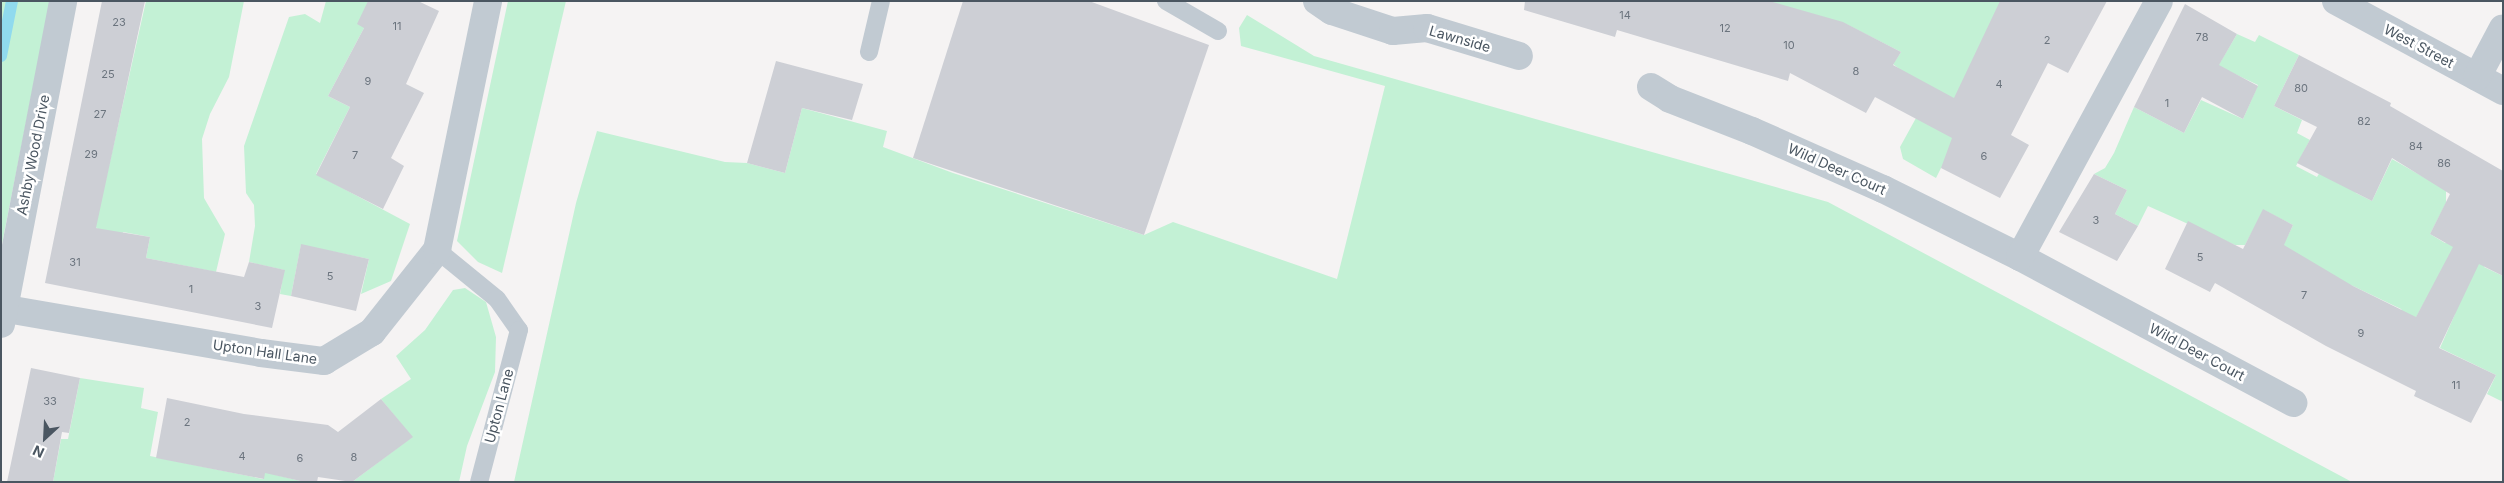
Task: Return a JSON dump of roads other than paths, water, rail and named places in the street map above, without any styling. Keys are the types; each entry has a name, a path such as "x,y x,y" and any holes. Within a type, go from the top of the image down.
{"street":[{"name":"Ashby Wood Drive","path":"2,313 63,1"},
{"name":"Upton Hall Lane","path":"2,313 324,361 378,327 437,250 488,1"},
{"name":"Lawnside","path":"1317,1 1332,11 1393,31 1427,28 1519,56"},
{"path":"2020,257 2159,1"},
{"name":"West Street","path":"2336,1 2503,91"},
{"path":"2477,77 2503,28"},
{"name":"Wild Deer Court","path":"1651,87 1670,99 1752,131 1883,189 2020,257 2294,403"}],"lane":[{"path":"869,52 882,1"},
{"path":"1166,1 1218,31"},
{"name":"Upton Lane","path":"437,250 497,299 519,330 479,482"}],"waterway":[{"path":"1,56 12,1"}]}
